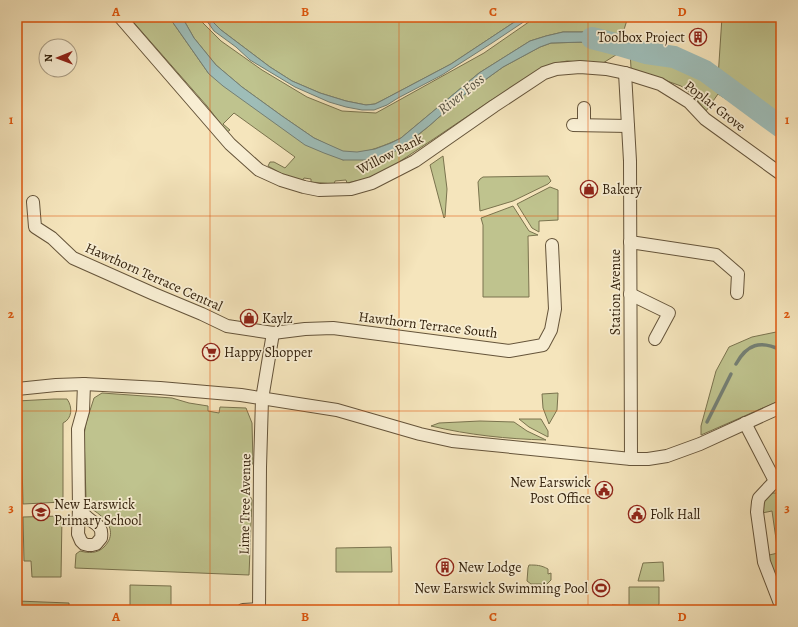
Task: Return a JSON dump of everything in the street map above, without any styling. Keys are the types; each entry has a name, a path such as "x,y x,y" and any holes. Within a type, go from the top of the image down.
{"street":[{"name":"Willow Bank","path":"120,17 230,144 246,159 259,170 281,180 319,190 350,189 372,183 415,161 544,73 556,69 580,67 606,69 625,73"},
{"name":"Station Avenue","path":"625,73 630,161 631,459"},
{"name":"Poplar Grove","path":"625,73 660,84 689,102 705,119 781,174"},
{"path":"584,108 579,125 628,126"},
{"name":"Hawthorn Terrace Central","path":"33,202 35,227 52,238 73,258 227,326 273,333"},
{"path":"630,242 716,255 738,274 737,293"},
{"name":"Hawthorn Terrace South","path":"273,333 305,329 333,328 509,351 543,345 551,330 555,309 552,245"},
{"path":"630,294 669,313 655,340"},
{"path":"262,399 273,333"},
{"path":"79,508 78,429 83,411 84,384"},
{"path":"17,388 84,384 240,395 337,410 420,434 452,441 631,459 648,459 667,456 700,444 781,407"},
{"name":"Lime Tree Avenue","path":"259,610 262,399"},
{"path":"745,423 778,483 759,498 757,512 764,562 781,606"},
{"path":"243,610 259,610"}],"green space":[{"path":"129,17 169,17 209,74 343,160 412,140 464,95 503,67 540,47 551,43 585,42 620,48 619,53 603,63 567,61 552,64 490,101 387,170 365,179 347,183 346,180 335,181 334,184 311,182 311,179 304,178 302,181 286,176 268,166 270,162 274,162 285,168 295,157 234,113 223,124 230,130 227,132 207,106"},
{"path":"182,17 197,17 221,41 262,70 307,97 342,111 376,113 484,53 536,17 628,17 621,39 589,32 563,32 530,41 479,73 401,138 383,146 351,156 314,138 242,87 216,65 194,38"},
{"path":"209,17 522,17 451,64 375,104 366,105 320,93 292,81 270,67 221,30"},
{"path":"722,17 781,17 781,134 718,94 706,111 693,95 681,86 640,74 631,68 630,51 643,58 657,62 672,63 707,83 717,93"},
{"path":"443,156 447,189 444,218 430,165"},
{"path":"548,176 551,181 548,184 513,201 480,211 478,182 483,177"},
{"path":"550,187 558,190 558,220 539,221 539,232 532,228 517,204"},
{"path":"513,206 529,231 538,235 528,236 529,297 483,297 483,225 481,218"},
{"path":"781,331 781,400 701,435 701,426 716,371 729,347 752,337"},
{"path":"102,393 172,398 208,406 208,411 219,413 220,407 246,408 252,423 253,463 247,472 248,492 252,500 249,575 75,568 76,554 80,551 98,551 104,547 110,539 110,530 107,522 91,508 86,498 84,435 86,423 94,398"},
{"path":"558,393 557,410 549,424 543,408 542,394"},
{"path":"67,399 71,409 70,416 63,423 63,502 23,504 21,420 17,418 17,401"},
{"path":"519,419 541,419 548,431 548,437 529,427"},
{"path":"480,421 514,422 527,431 546,440 488,436 431,426 439,423"},
{"path":"772,493 778,493 781,497 781,597 770,564 769,555 778,553 772,511 762,513 761,503"},
{"path":"62,516 61,577 32,577 31,561 24,561 23,517"},
{"path":"391,547 392,572 336,572 336,548"},
{"path":"663,562 664,581 638,581 643,563"},
{"path":"529,565 548,569 548,574 551,573 551,580 547,584 531,584 527,581"},
{"path":"130,585 171,586 171,610 130,610"},
{"path":"629,587 659,587 659,604 655,610 606,610 611,609 612,605 629,606"},
{"path":"17,601 69,603 69,610 17,610"}],"water":[{"path":"169,17 182,17 194,38 216,65 242,87 282,116 314,138 343,151 357,152 375,149 401,138 479,73 530,41 563,32 589,32 621,39 620,48 585,42 551,43 540,47 503,67 464,95 401,148 388,155 371,160 343,160 305,145 223,86 209,74"},
{"path":"204,17 209,17 221,30 270,67 292,81 320,93 366,105 375,104 451,64 522,17 531,17 442,75 387,105 374,110 362,110 329,102 295,87 250,60 236,47 214,31"}],"waterway":[{"name":"River Foss","path":"592,38 646,53 674,57 705,71 781,127"},
{"path":"736,364 745,352 755,346 767,345 781,350"},
{"path":"707,422 731,374"}],"place":[{"name":"Toolbox Project","path":"698,37"},
{"name":"Bakery","path":"589,189"},
{"name":"Kaylz","path":"249,318"},
{"name":"Happy Shopper","path":"211,352"},
{"name":"New Earswick Post Office","path":"604,490"},
{"name":"New Earswick Primary School","path":"41,512"},
{"name":"Folk Hall","path":"637,514"},
{"name":"New Lodge","path":"445,567"},
{"name":"New Earswick Swimming Pool","path":"601,588"}]}
